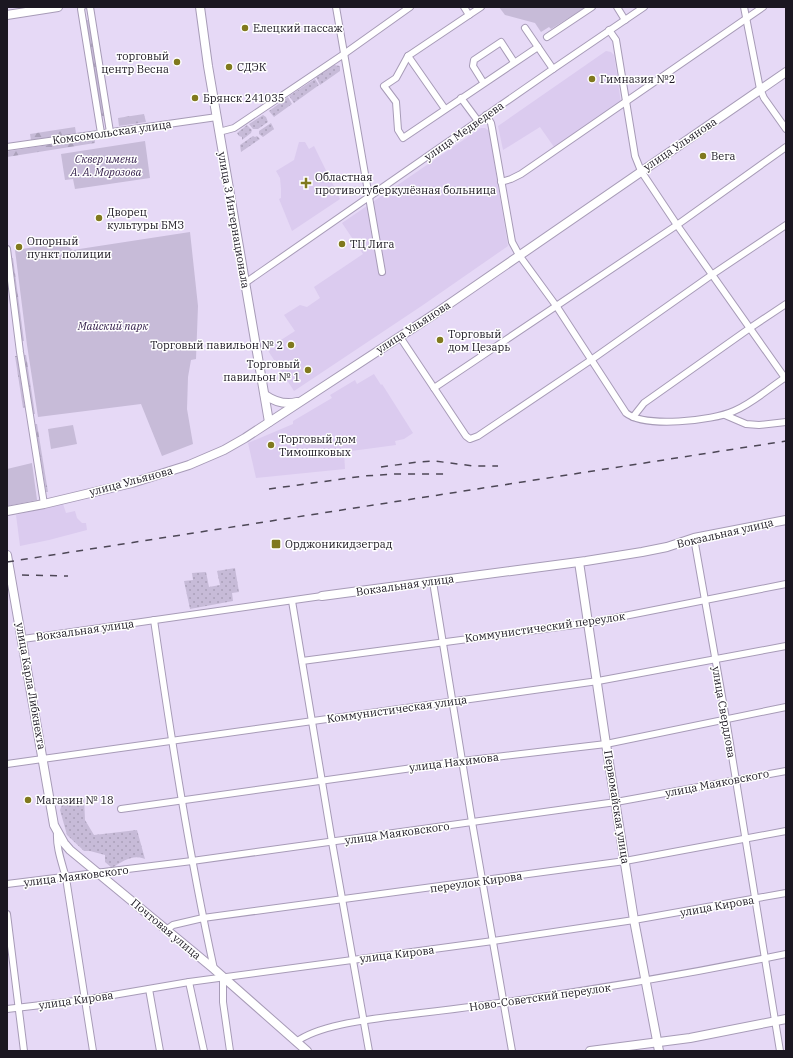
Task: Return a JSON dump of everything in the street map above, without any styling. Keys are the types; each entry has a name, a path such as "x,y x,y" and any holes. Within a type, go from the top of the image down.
{"main road":[{"path":"7,15 58,7"},
{"name":"улица 3 Интернационала","path":"200,7 217,117 269,422"},
{"name":"улица Ульянова","path":"11,510 44,504 132,483 188,465 224,450 245,438 400,337 786,72"},
{"path":"264,395 279,403 300,402"},
{"path":"7,518 11,510"},
{"name":"Вокзальная улица","path":"322,596 579,562 667,547 694,538 786,520"},
{"name":"улица Карла Либкнехта","path":"7,555 49,793"},
{"name":"Первомайская улица","path":"579,562 634,920 659,1051"},
{"name":"Почтовая улица","path":"49,793 54,824 57,832 70,850 214,969 307,1051"},
{"path":"590,1051 712,1034 786,1020"}],"street":[{"path":"82,7 81,9 101,133"},
{"path":"90,7 110,132"},
{"path":"336,7 382,272"},
{"path":"220,132 234,128 344,54 410,7"},
{"path":"464,7 469,15"},
{"path":"481,7 408,56 396,78 384,86 396,102 398,130 403,138 538,47"},
{"path":"547,37 592,7"},
{"path":"617,7 625,20"},
{"name":"улица Медведева","path":"245,283 644,7"},
{"path":"744,7 760,89 764,98 786,129"},
{"path":"501,182 521,174 763,7"},
{"path":"525,28 553,69"},
{"path":"486,115 491,122 512,242 519,255 556,307 626,413 633,417 650,421 668,422 725,415 742,407 785,377 677,225 641,171 635,156 616,40 609,30"},
{"path":"484,82 473,66 474,60 501,42 514,62"},
{"path":"408,56 444,109"},
{"path":"461,98 478,121"},
{"name":"Комсомольская улица","path":"7,147 217,117"},
{"path":"434,388 677,225 786,147"},
{"path":"400,337 466,436 470,439 478,436 591,360 713,274 786,225"},
{"path":"7,249 20,352 44,504"},
{"path":"633,417 644,403 786,304"},
{"path":"725,415 746,424 759,425 786,422"},
{"name":"улица Свердлова","path":"694,538 746,838 780,1051"},
{"path":"433,582 472,822 505,1002 512,1051"},
{"name":"Коммунистический переулок","path":"302,661 588,623 786,584"},
{"name":"Вокзальная улица","path":"23,639 322,596"},
{"path":"292,601 321,780 369,1051"},
{"path":"154,620 192,861 214,969"},
{"name":"Коммунистическая улица","path":"7,764 598,681 786,646"},
{"name":"улица Нахимова","path":"121,809 462,761 606,744 786,707"},
{"name":"улица Маяковского","path":"7,884 66,878 616,802 786,771"},
{"name":"переулок Кирова","path":"166,930 173,925 203,918 625,861 786,831"},
{"path":"57,832 59,850 66,878 93,1051"},
{"name":"улица Кирова","path":"7,1009 84,1000 189,982 493,941 634,920 786,893"},
{"path":"7,914 24,1051"},
{"name":"Ново-Советский переулок","path":"296,1042 316,1031 363,1021 646,981 786,954"},
{"path":"223,978 223,1002 230,1051"},
{"path":"189,982 204,1051"},
{"path":"149,989 160,1051"}],"shaded area":[{"name":"Гимназия №2","path":"606,51 611,52 614,55 621,103 554,147 540,127 503,150 498,126"},
{"path":"481,128 485,128 489,131 508,246 294,391 267,349 295,331 284,315 300,305 307,307 320,298 314,287 363,254 342,223"},
{"name":"Областная противотуберкулёзная больница","path":"299,142 305,142 309,149 314,146 340,199 292,231 279,199 281,198 280,178 276,171 294,160"},
{"path":"374,374 413,433 404,439 395,441 396,445 344,452 345,469 256,478 248,443 293,424 293,421 332,398 330,395 355,380 357,384"},
{"path":"63,504 66,513 75,511 77,518 82,523 86,523 87,530 20,546 16,515"}],"green space":[{"path":"499,7 586,7 551,29 549,27 541,32 535,23 505,15"},
{"path":"86,20 89,20 104,116 101,116"},
{"path":"334,65 340,66 340,71 320,85 316,77"},
{"path":"315,79 319,85 294,103 289,96"},
{"path":"288,97 292,104 274,117 269,111"},
{"path":"144,114 146,122 119,126 118,118"},
{"path":"263,115 266,117 268,122 258,129 253,129 249,124"},
{"path":"271,123 274,129 263,137 259,134 259,131"},
{"path":"247,125 252,130 251,133 242,140 242,137 237,133"},
{"path":"75,127 76,133 31,140 30,134"},
{"path":"253,136 257,136 260,139 241,152 240,145"},
{"path":"95,138 95,143 7,157 7,152 9,151"},
{"name":"Сквер имени А. А. Морозова","path":"145,141 150,178 75,189 73,179 65,180 61,154"},
{"name":"Майский парк","path":"190,232 198,306 196,359 191,360 188,377 187,409 193,444 162,456 141,404 38,417 15,250 62,243 73,250"},
{"path":"13,258 24,341 22,341"},
{"path":"24,355 26,355 35,414 33,414"},
{"path":"15,356 17,356 25,408 23,408"},
{"path":"35,424 37,424 48,492 46,492"},
{"path":"73,425 77,444 51,449 48,429"},
{"path":"32,463 37,500 7,506 7,469"},
{"path":"235,568 239,592 232,593 233,601 190,609 184,581 193,580 192,573 206,572 209,587 220,585 217,571"},
{"path":"84,797 85,820 94,835 137,830 145,859 136,857 132,858 112,868 105,862 105,855 84,851 67,835 60,810 63,802"}],"railway":[{"path":"7,562 786,441"},
{"path":"381,467 435,461 473,466 498,466"},
{"path":"269,489 364,476 395,474 445,474"},
{"path":"22,575 68,576"}],"place":[{"name":"Елецкий пассаж","path":"245,28"},
{"name":"торговый центр Весна","path":"177,62"},
{"name":"СДЭК","path":"229,67"},
{"name":"Гимназия №2","path":"592,79"},
{"name":"Брянск 241035","path":"195,98"},
{"name":"Вега","path":"703,156"},
{"name":"Областная противотуберкулёзная больница","path":"306,183"},
{"name":"Дворец культуры БМЗ","path":"99,218"},
{"name":"ТЦ Лига","path":"342,244"},
{"name":"Опорный пункт полиции","path":"19,247"},
{"name":"Торговый дом Цезарь","path":"440,340"},
{"name":"Торговый павильон № 2","path":"291,345"},
{"name":"Торговый павильон № 1","path":"308,370"},
{"name":"Торговый дом Тимошковых","path":"271,445"},
{"name":"Орджоникидзеград","path":"276,544"},
{"name":"Магазин № 18","path":"28,800"}]}
